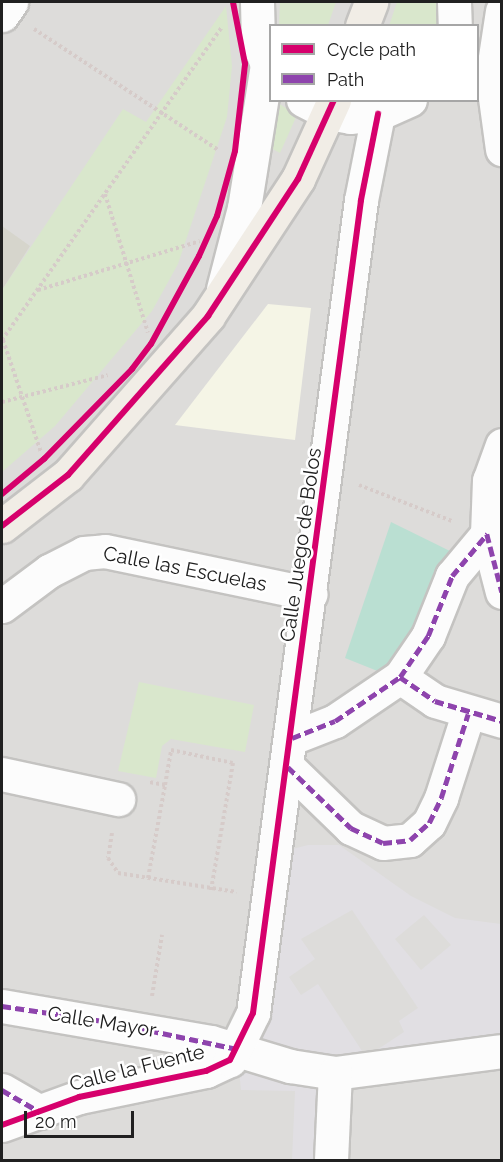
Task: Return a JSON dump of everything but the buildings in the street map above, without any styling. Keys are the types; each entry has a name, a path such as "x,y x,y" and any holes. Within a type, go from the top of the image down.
{"main road":[{"path":"363,24 371,2"},
{"path":"2,526 76,467 147,391 221,298 298,178 322,105"}],"street":[{"path":"10,2 16,21"},
{"path":"221,298 244,208 269,67 255,23 257,2"},
{"path":"454,2 455,24"},
{"path":"501,11 492,76 501,149"},
{"path":"322,105 378,114 405,102"},
{"name":"Calle Juego de Bolos","path":"237,1049 254,1013 272,895 361,200 378,114"},
{"path":"501,445 489,480 487,534 501,592"},
{"path":"468,714 437,806 429,823 410,840 383,843 351,828 290,753 400,677 428,636 453,576 487,534"},
{"name":"Calle las Escuelas","path":"2,606 49,571 84,553 105,551 311,594"},
{"path":"400,677 435,701 468,714 501,721"},
{"path":"2,774 118,799"},
{"name":"Calle Mayor","path":"2,1006 146,1029 237,1049 290,1066 335,1074 501,1051"},
{"name":"Calle la Fuente","path":"2,1125 80,1097 206,1071 230,1060 237,1049"},
{"path":"331,1161 335,1074"},
{"path":"2,1090 40,1112"}],"path":[{"path":"52,451 44,459 2,340 227,20"},
{"path":"16,21 225,155"},
{"path":"105,194 151,344"},
{"path":"37,290 207,238"},
{"path":"203,247 207,238"},
{"path":"151,344 156,334"},
{"path":"2,402 111,374"},
{"path":"327,473 487,534"},
{"path":"148,878 171,750 232,763 211,890"},
{"path":"165,785 127,778 118,799 110,864 118,873 211,890 272,895"},
{"path":"146,1029 162,935"}],"shaded area":[{"path":"2,2 501,2 501,1160 2,1160"},
{"path":"2,226 30,246 2,290"},
{"path":"268,304 311,308 295,440 175,425"},
{"path":"308,845 339,845 411,896 455,918 501,924 501,1065 345,1084 344,1160 292,1160 295,1091 241,1090 237,1049 277,853","holes":["352,910 418,1008 399,1021 404,1032 366,1057 318,984 301,995 289,977 315,959 301,939","424,915 451,945 421,970 395,939"]}],"green space":[{"path":"280,2 336,2 328,24 279,24"},
{"path":"397,2 437,2 438,24 390,24"},
{"path":"226,6 232,66 227,117 178,264 152,311 55,426 2,472 2,290 123,109 146,122"},
{"path":"278,103 297,115 280,153 269,147"},
{"path":"391,522 452,552 411,642 385,674 345,658"},
{"path":"139,682 254,705 245,752 171,739 162,746 156,778 118,771"}],"marked path":[{"path":"487,534 502,592"},
{"path":"292,738 335,721 400,677 428,636 452,576 487,534"},
{"path":"400,677 435,701 502,721"},
{"path":"288,767 351,828 383,843 410,840 429,823 441,798 468,714"},
{"path":"2,1006 110,1022 237,1049"},
{"path":"2,1090 40,1112"}],"cycle path":[{"path":"2,494 44,459 132,369 151,344 199,256 217,216 235,151 245,64 233,2"},
{"path":"2,526 68,475 208,316 298,179 333,102"},
{"path":"2,1125 79,1097 206,1071 230,1060 253,1013 361,200 378,114"}]}
